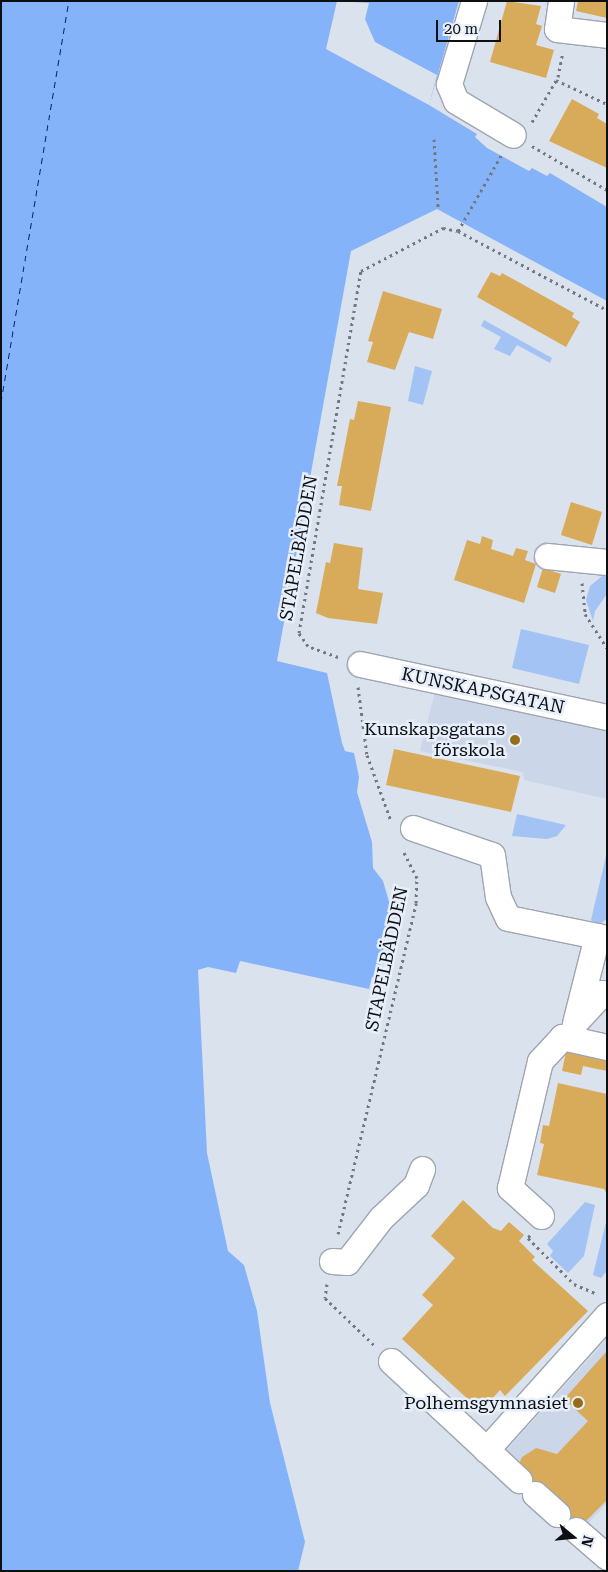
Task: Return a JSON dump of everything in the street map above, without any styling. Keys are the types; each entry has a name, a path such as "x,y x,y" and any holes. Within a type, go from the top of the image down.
{"street":[{"path":"474,1 449,84 456,101 514,141"},
{"path":"561,1 557,29 607,35"},
{"path":"547,556 607,562"},
{"name":"KUNSKAPSGATAN","path":"360,664 607,717"},
{"path":"403,835 492,855 498,897 508,918 602,937 568,1030"},
{"path":"541,1216 510,1188 540,1061 602,993 607,994"},
{"path":"568,1030 607,1046"},
{"path":"332,1261 347,1262 382,1218 416,1185 422,1169"},
{"path":"486,1450 607,1315"},
{"path":"391,1361 557,1514"},
{"path":"576,1530 607,1557"}],"path":[{"path":"557,29 563,59 556,80 514,141 458,231 607,310"},
{"path":"556,80 607,104"},
{"path":"434,139 438,207"},
{"path":"514,141 607,190"},
{"name":"STAPELBÄDDEN","path":"391,1361 325,1298 416,903 417,878 403,835 367,755 358,681 360,664 308,646 299,633 361,270 443,228 458,231"},
{"path":"582,561 585,614 607,648"},
{"path":"541,1216 528,1238 574,1284 607,1298"}],"shaded area":[{"path":"1,1 459,1 429,105 477,134 475,137 487,148 529,171 532,168 547,176 550,173 607,207 607,301 437,209 351,251 277,661 327,673 342,743 345,751 354,753 359,777 357,792 372,842 373,868 383,881 390,905 379,977 372,977 369,989 240,961 236,973 208,967 198,970 207,1153 228,1251 244,1265 257,1311 270,1403 305,1542 298,1571 1,1571"},
{"path":"484,320 552,358 550,363 517,345 510,356 494,349 501,337 481,326"},
{"path":"415,366 432,371 423,405 408,401"},
{"path":"607,572 607,594 595,611 593,621 586,600 590,586"},
{"path":"521,629 589,645 579,684 512,668"},
{"name":"Kunskapsgatans förskola","path":"435,692 607,730 607,799 524,780 523,772 420,751"},
{"path":"517,814 566,825 557,836 547,839 512,836"},
{"path":"607,852 607,919 598,925 591,920"},
{"path":"585,1202 595,1205 584,1256 568,1273 550,1256 553,1251 547,1244"},
{"path":"607,1218 607,1271 601,1278 593,1275"},
{"name":"Polhemsgymnasiet","path":"607,1339 607,1503 572,1541 491,1467"}],"pier":[{"path":"337,1 369,3 365,19 375,42 437,75 429,105 326,49"}],"building":[{"path":"507,1 541,6 536,24 542,26 536,45 554,50 546,78 490,62"},
{"path":"578,1 607,1 607,18 576,11"},
{"path":"572,99 599,114 597,118 607,124 607,168 549,141"},
{"path":"491,272 500,276 502,273 574,313 572,317 580,322 566,347 477,297"},
{"path":"383,291 442,309 433,339 409,332 395,370 367,362 373,342 368,341"},
{"path":"358,401 391,407 371,511 339,505 342,486 337,486 350,419 354,420"},
{"path":"571,502 602,512 592,545 561,535"},
{"path":"482,536 493,540 491,549 513,556 516,548 528,551 525,560 536,564 524,603 454,580 467,540 480,544"},
{"path":"334,543 363,548 358,589 383,593 377,624 328,618 316,613 326,562 330,563"},
{"path":"543,568 561,574 555,593 537,587"},
{"path":"394,749 520,776 511,812 386,785"},
{"path":"566,1052 607,1061 607,1071 583,1066 581,1075 562,1071"},
{"path":"558,1083 607,1094 607,1194 604,1189 537,1175 544,1144 540,1143 543,1125 549,1126"},
{"path":"463,1200 493,1228 501,1231 509,1222 524,1235 519,1241 535,1257 532,1260 588,1311 505,1396 500,1390 481,1411 402,1339 433,1305 422,1295 455,1258 431,1236"},
{"name":"Polhemsgymnasiet","path":"607,1351 607,1500 571,1536 553,1518 541,1495 517,1468 522,1457 536,1448 557,1454 588,1421 564,1399"}],"ferry route":[{"path":"1,402 69,1"}],"place":[{"name":"Kunskapsgatans förskola","path":"515,740"},
{"name":"Polhemsgymnasiet","path":"578,1403"}]}
